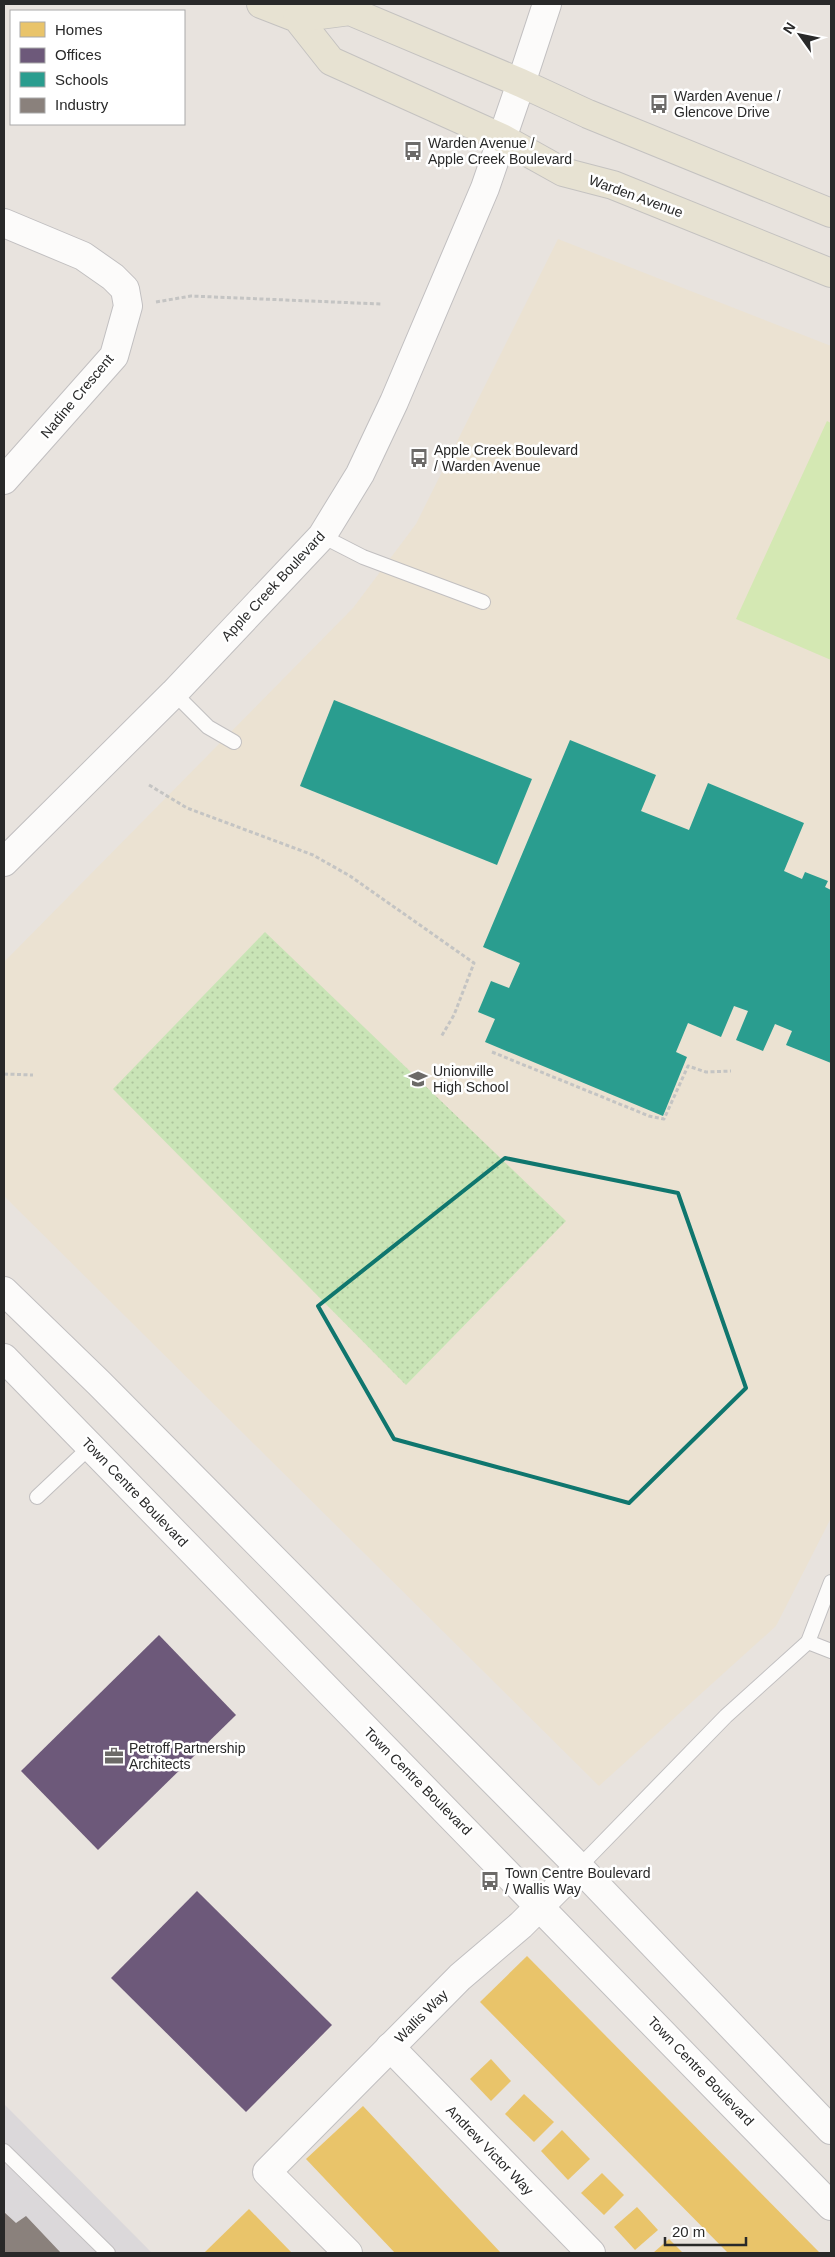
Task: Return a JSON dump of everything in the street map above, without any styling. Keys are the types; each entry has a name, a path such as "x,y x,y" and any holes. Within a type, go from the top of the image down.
{"main road":[{"path":"261,4 297,18 350,11 521,83 588,114 831,213"},
{"name":"Apple Creek Boulevard","path":"4,862 174,693 322,536 360,474 394,402 485,188 547,4"},
{"name":"Warden Avenue","path":"297,18 331,61 502,138 563,172 613,185 831,273"},
{"path":"4,223 83,256 113,277 125,289 128,306"},
{"name":"Nadine Crescent","path":"4,480 114,356 128,306"},
{"path":"4,1291 106,1390 579,1867 831,2130"},
{"name":"Town Centre Boulevard","path":"4,1358 540,1905 831,2206"},
{"name":"Wallis Way","path":"348,2253 267,2172 460,1977 521,1925 579,1867"},
{"name":"Andrew Victor Way","path":"390,2047 591,2253"}],"lane":[{"path":"322,536 363,557 483,602"},
{"path":"174,693 208,726 234,742"},
{"path":"37,1497 91,1446"},
{"path":"579,1867 726,1716 808,1642 831,1582"},
{"path":"808,1642 831,1652"},
{"path":"4,2152 108,2253"}],"path":[{"path":"128,306 191,296 381,304"},
{"path":"149,784 187,808 313,855 350,876 474,963 454,1015 441,1037"},
{"path":"492,1052 649,1116 664,1119 688,1066 706,1072 731,1071"},
{"path":"4,1074 33,1075"}],"highlighted area":[{"path":"505,1158 678,1193 746,1388 629,1503 394,1439 318,1306"}],"shaded area":[{"name":"Unionville High School","path":"558,239 831,346 831,1518 776,1626 599,1786 4,1196 4,962 353,608 416,524"},
{"path":"4,2104 152,2253 4,2253"}],"green space":[{"path":"827,421 831,423 831,660 736,619"},
{"path":"265,932 566,1221 406,1385 113,1089"}],"building: Homes":[{"path":"527,1956 820,2253 728,2253 480,2002"},
{"path":"491,2059 511,2081 491,2101 470,2079"},
{"path":"524,2094 554,2122 534,2142 505,2114"},
{"path":"363,2106 501,2253 395,2253 306,2159"},
{"path":"562,2130 590,2159 568,2180 541,2151"},
{"path":"602,2173 624,2195 604,2215 581,2193"},
{"path":"637,2207 658,2230 635,2250 614,2227"},
{"path":"249,2209 292,2253 204,2253"},
{"path":"669,2239 683,2253 653,2253"}],"building: Offices":[{"path":"159,1635 236,1715 98,1850 21,1771"},
{"path":"197,1891 332,2025 246,2112 111,1978"}],"building: Schools":[{"path":"334,700 532,779 497,865 300,786"},
{"path":"570,740 656,775 641,811 689,830 708,783 804,823 784,871 802,879 805,872 828,881 825,887 831,890 831,1063 786,1045 792,1031 775,1024 763,1051 736,1040 748,1011 734,1006 721,1037 688,1023 676,1052 687,1057 663,1116 485,1042 495,1019 478,1012 491,981 509,988 520,963 483,947"}],"building: Industry":[{"path":"4,2212 16,2223 26,2216 61,2253 4,2253"}],"place":[{"name":"Warden Avenue / Glencove Drive","path":"659,104"},
{"name":"Warden Avenue / Apple Creek Boulevard","path":"413,151"},
{"name":"Apple Creek Boulevard / Warden Avenue","path":"419,458"},
{"name":"Unionville High School","path":"418,1079"},
{"name":"Petroff Partnership Architects","path":"114,1756"},
{"name":"Town Centre Boulevard / Wallis Way","path":"490,1881"}]}
